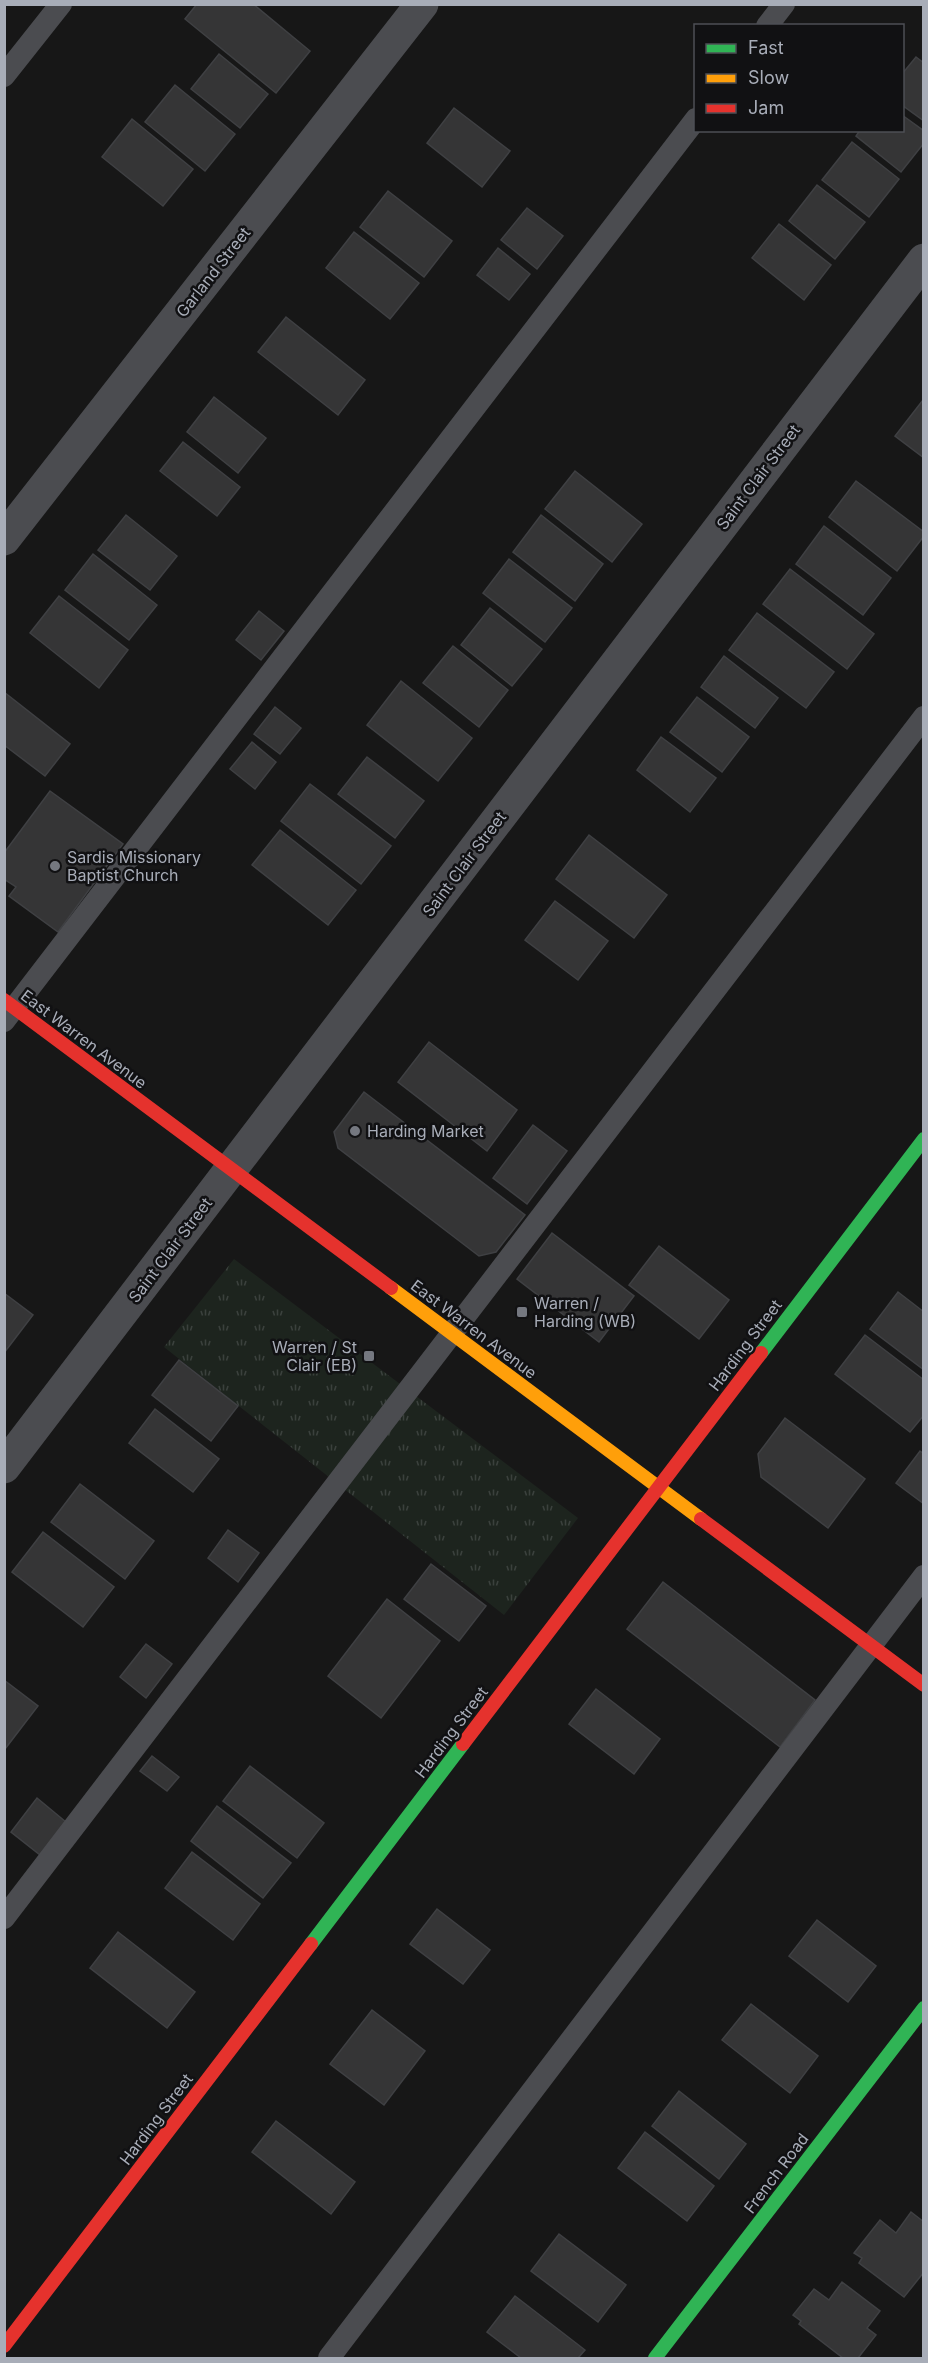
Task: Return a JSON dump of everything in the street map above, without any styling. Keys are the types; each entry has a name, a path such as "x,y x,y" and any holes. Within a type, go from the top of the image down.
{"street":[{"name":"Garland Street","path":"4,539 422,4"},
{"name":"Saint Clair Street","path":"4,1467 924,260"},
{"name":"East Warren Avenue","path":"8,1010 231,1169 924,1685"},
{"name":"Harding Street","path":"4,2346 924,1139"},
{"name":"French Road","path":"655,2358 924,2008"}],"lane":[{"path":"4,76 62,4"},
{"path":"769,24 784,4"},
{"path":"8,1010 694,122"},
{"path":"4,1918 924,717"},
{"path":"329,2358 924,1576"}],"green space":[{"path":"234,1259 578,1518 504,1615 164,1347"}],"building":[{"path":"197,4 253,4 310,51 276,93 185,19"},
{"path":"219,54 268,94 240,128 191,89"},
{"path":"916,57 924,63 924,121 904,106 904,72"},
{"path":"175,85 235,134 205,171 145,122"},
{"path":"454,108 510,151 482,187 427,143"},
{"path":"904,116 924,131 924,143 901,172 856,136 859,132 904,132"},
{"path":"132,119 193,169 163,206 102,157"},
{"path":"852,142 899,179 869,217 822,180"},
{"path":"817,185 865,222 835,259 789,221"},
{"path":"388,191 452,241 424,277 360,227"},
{"path":"527,208 563,236 537,269 501,240"},
{"path":"779,224 831,265 804,300 752,258"},
{"path":"354,232 419,283 390,319 326,268"},
{"path":"498,248 530,274 509,300 477,275"},
{"path":"286,317 365,380 338,415 258,352"},
{"path":"214,397 266,438 238,473 187,432"},
{"path":"924,400 924,458 895,436"},
{"path":"183,442 240,487 217,516 160,471"},
{"path":"575,471 642,524 612,562 545,509"},
{"path":"856,481 924,532 924,536 897,571 829,517"},
{"path":"126,515 177,556 150,590 98,550"},
{"path":"541,515 603,564 575,601 513,552"},
{"path":"824,526 891,578 863,615 796,564"},
{"path":"93,554 157,605 129,640 65,590"},
{"path":"509,559 572,608 545,642 483,593"},
{"path":"790,569 874,634 847,669 763,604"},
{"path":"59,596 128,650 99,688 30,633"},
{"path":"490,608 542,649 512,686 461,645"},
{"path":"259,611 284,631 261,660 236,640"},
{"path":"757,613 834,672 806,708 729,650"},
{"path":"453,646 508,690 479,727 423,683"},
{"path":"724,656 778,698 755,728 701,687"},
{"path":"401,681 472,738 438,781 367,725"},
{"path":"4,692 70,744 45,776 4,745"},
{"path":"697,697 749,737 722,772 670,732"},
{"path":"275,707 301,728 280,754 254,734"},
{"path":"661,737 716,778 690,812 637,770"},
{"path":"252,742 276,762 255,789 230,769"},
{"path":"367,757 424,801 395,838 338,794"},
{"path":"310,784 391,846 361,884 281,821"},
{"name":"Sardis Missionary Baptist Church","path":"50,791 123,844 58,932 9,896 16,887 4,879 4,853"},
{"path":"280,830 356,890 328,925 252,865"},
{"path":"589,835 667,895 634,938 556,879"},
{"path":"555,901 608,941 578,980 525,940"},
{"path":"429,1042 517,1110 487,1151 398,1082"},
{"path":"364,1092 525,1215 496,1252 479,1256 338,1148 334,1132"},
{"path":"533,1125 567,1151 527,1204 493,1178"},
{"path":"552,1233 634,1296 599,1342 517,1279"},
{"path":"659,1246 729,1300 699,1339 629,1285"},
{"path":"898,1292 924,1312 924,1370 870,1329"},
{"path":"4,1293 33,1315 4,1353"},
{"path":"865,1335 924,1380 924,1415 910,1432 835,1374"},
{"path":"179,1360 238,1406 211,1441 152,1395"},
{"path":"155,1409 219,1459 193,1492 129,1443"},
{"path":"785,1418 865,1479 828,1528 761,1477 758,1454"},
{"path":"920,1451 924,1454 924,1504 896,1483"},
{"path":"80,1484 154,1541 125,1579 51,1522"},
{"path":"228,1530 259,1553 238,1582 208,1558"},
{"path":"43,1532 114,1587 83,1627 12,1572"},
{"path":"431,1564 486,1606 459,1641 404,1599"},
{"path":"663,1582 815,1700 780,1747 627,1629"},
{"path":"387,1599 440,1641 381,1718 328,1676"},
{"path":"146,1644 172,1664 146,1698 120,1677"},
{"path":"4,1680 38,1706 5,1749 4,1748"},
{"path":"596,1689 660,1739 634,1774 569,1724"},
{"path":"152,1756 179,1777 167,1791 140,1771"},
{"path":"250,1766 324,1823 297,1858 223,1801"},
{"path":"37,1798 66,1822 40,1855 11,1832"},
{"path":"217,1806 291,1863 263,1898 191,1841"},
{"path":"192,1852 260,1904 233,1940 165,1888"},
{"path":"437,1909 490,1950 463,1984 410,1944"},
{"path":"817,1920 876,1966 848,2002 789,1956"},
{"path":"118,1932 195,1992 167,2028 90,1968"},
{"path":"751,2004 818,2056 790,2093 722,2040"},
{"path":"372,2010 425,2051 384,2105 330,2064"},
{"path":"679,2091 746,2144 719,2179 652,2126"},
{"path":"276,2121 355,2182 331,2214 252,2152"},
{"path":"645,2132 714,2186 687,2221 618,2168"},
{"path":"911,2212 924,2222 924,2272 904,2297 859,2263 862,2258 854,2253 880,2220 896,2233"},
{"path":"559,2234 626,2285 598,2322 531,2271"},
{"path":"842,2282 880,2311 867,2328 876,2335 858,2358 843,2358 799,2324 801,2321 793,2315 814,2289 829,2300"},
{"path":"515,2296 585,2350 578,2358 521,2358 487,2332"}],"traffic: fast":[{"path":"761,1353 924,1139"},
{"path":"311,1944 463,1744"},
{"path":"655,2358 924,2008"}],"traffic: slow":[{"path":"391,1288 701,1519"}],"traffic: jam":[{"path":"4,1000 391,1288"},
{"path":"463,1744 761,1353"},
{"path":"701,1519 924,1685"},
{"path":"4,2346 311,1944"}],"place":[{"name":"Sardis Missionary Baptist Church","path":"55,866"},
{"name":"Harding Market","path":"355,1131"},
{"name":"Warren / Harding (WB)","path":"522,1312"},
{"name":"Warren / St Clair (EB)","path":"369,1356"}]}
